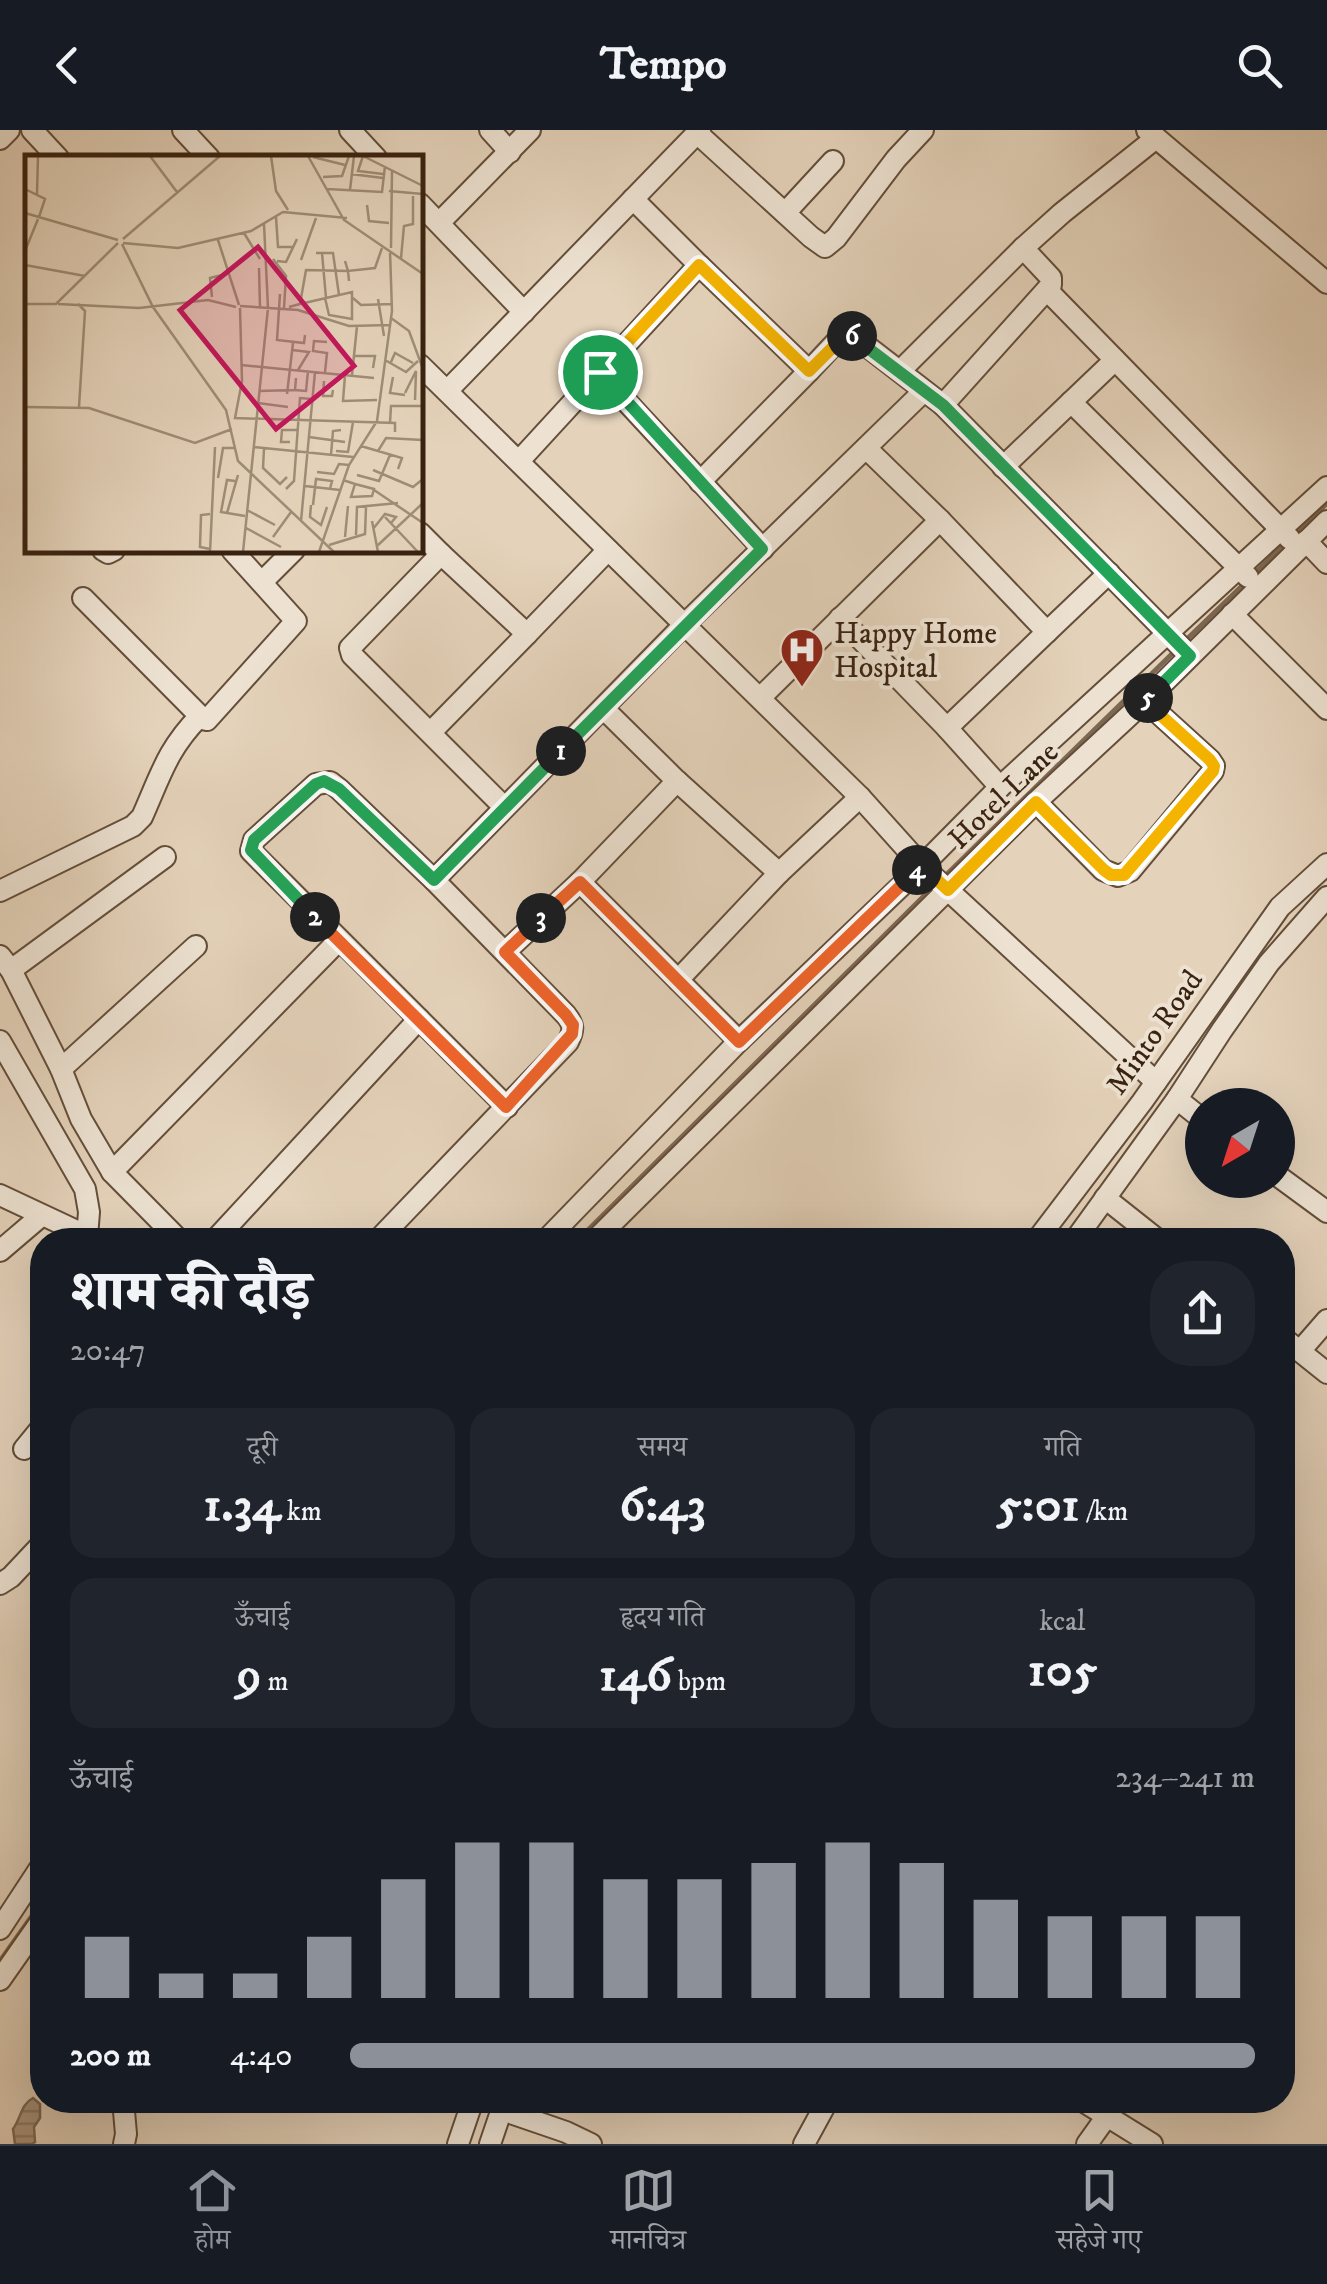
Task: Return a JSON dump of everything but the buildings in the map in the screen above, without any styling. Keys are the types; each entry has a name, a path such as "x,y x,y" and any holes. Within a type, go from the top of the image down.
{"street":[{"path":"0,139 9,130"},
{"path":"32,130 55,155"},
{"path":"184,130 206,155"},
{"path":"350,130 373,155"},
{"path":"490,130 510,152"},
{"path":"439,223 530,130"},
{"path":"448,390 698,132 825,246 923,130"},
{"path":"900,371 1023,248 1152,134 1327,283"},
{"path":"785,213 833,162"},
{"path":"633,199 809,371"},
{"path":"422,206 524,312"},
{"path":"943,405 1051,285 1051,278 1023,248"},
{"path":"519,460 699,265"},
{"path":"1047,290 1282,530 1327,563"},
{"path":"700,482 838,340 855,337 943,405 1190,656"},
{"path":"1003,466 1115,360"},
{"path":"422,367 860,797 922,866 1156,1082"},
{"path":"600,372 762,549"},
{"path":"434,880 685,624 924,391"},
{"path":"1071,402 1259,588"},
{"path":"866,448 1046,632"},
{"path":"558,1228 739,1042 1000,787 1327,487"},
{"path":"760,698 940,520"},
{"name":"Hotel Lane","path":"607,1228 1036,802 1145,701 1327,521"},
{"path":"422,535 526,634"},
{"path":"431,732 608,550"},
{"path":"83,598 208,720 296,621 234,552"},
{"path":"262,582 292,552"},
{"path":"441,554 350,648 352,655 504,807"},
{"path":"948,728 1109,573"},
{"path":"1232,614 1327,709"},
{"path":"840,618 1000,787"},
{"path":"1036,802 1104,870 1118,876 1130,871 1214,766 1145,701"},
{"path":"604,709 779,873"},
{"path":"0,892 133,826 142,818 173,748 200,716"},
{"path":"390,1228 506,1107 568,1042 573,1025 434,880 339,789 324,781 316,784 254,840 251,850 506,1107"},
{"path":"505,952 580,882 677,781"},
{"path":"678,980 779,873 860,797"},
{"path":"164,857 6,963 61,1070 81,1119 112,1172 167,1228"},
{"name":"Minto Road","path":"1046,1228 1280,908 1327,864"},
{"path":"580,882 739,1042"},
{"name":"Minto Road","path":"1084,1228 1269,963 1327,898"},
{"path":"112,1172 338,940"},
{"path":"61,1070 196,946"},
{"path":"226,1228 418,1019"},
{"path":"0,1041 84,1189 90,1228"},
{"path":"1177,1099 1185,1105"},
{"path":"1295,1187 1323,1206"},
{"path":"0,1195 68,1228"},
{"path":"1105,1198 1143,1228"},
{"path":"0,1251 41,1216"},
{"path":"1300,1351 1327,1320"},
{"path":"1295,1347 1327,1372"},
{"path":"24,1449 30,1442"},
{"path":"0,1584 30,1557"},
{"path":"0,1929 30,1883"},
{"path":"0,1980 30,1937"},
{"path":"124,2113 124,2144"},
{"path":"458,2144 469,2113"},
{"path":"490,2144 500,2113"},
{"path":"522,2113 591,2144"},
{"path":"804,2144 821,2113"},
{"path":"1103,2113 1152,2144"},
{"path":"1088,2144 1108,2116"}],"shaded area":[{"path":"29,2101 30,2113 40,2113 34,2127 35,2142 15,2144 13,2129"}],"waterway":[{"path":"1293,537 1327,503"},
{"path":"1253,575 1285,544"},
{"path":"1185,641 1245,583"},
{"path":"942,879 1177,649"},
{"path":"590,1228 934,886"},
{"path":"0,1961 30,1919"}],"place":[{"name":"Happy Home Hospital","path":"802,688"}],"route":[{"path":"699,265 809,371 844,336 855,337 943,405 1190,656 1145,701 1214,766 1210,778 1124,875 1111,875 1104,870 1036,802 948,890 922,866 739,1042 580,882 505,952 573,1025 568,1042 506,1107 338,940 251,850 251,844 316,784 330,782 434,880 762,549 600,372 699,265"}]}
